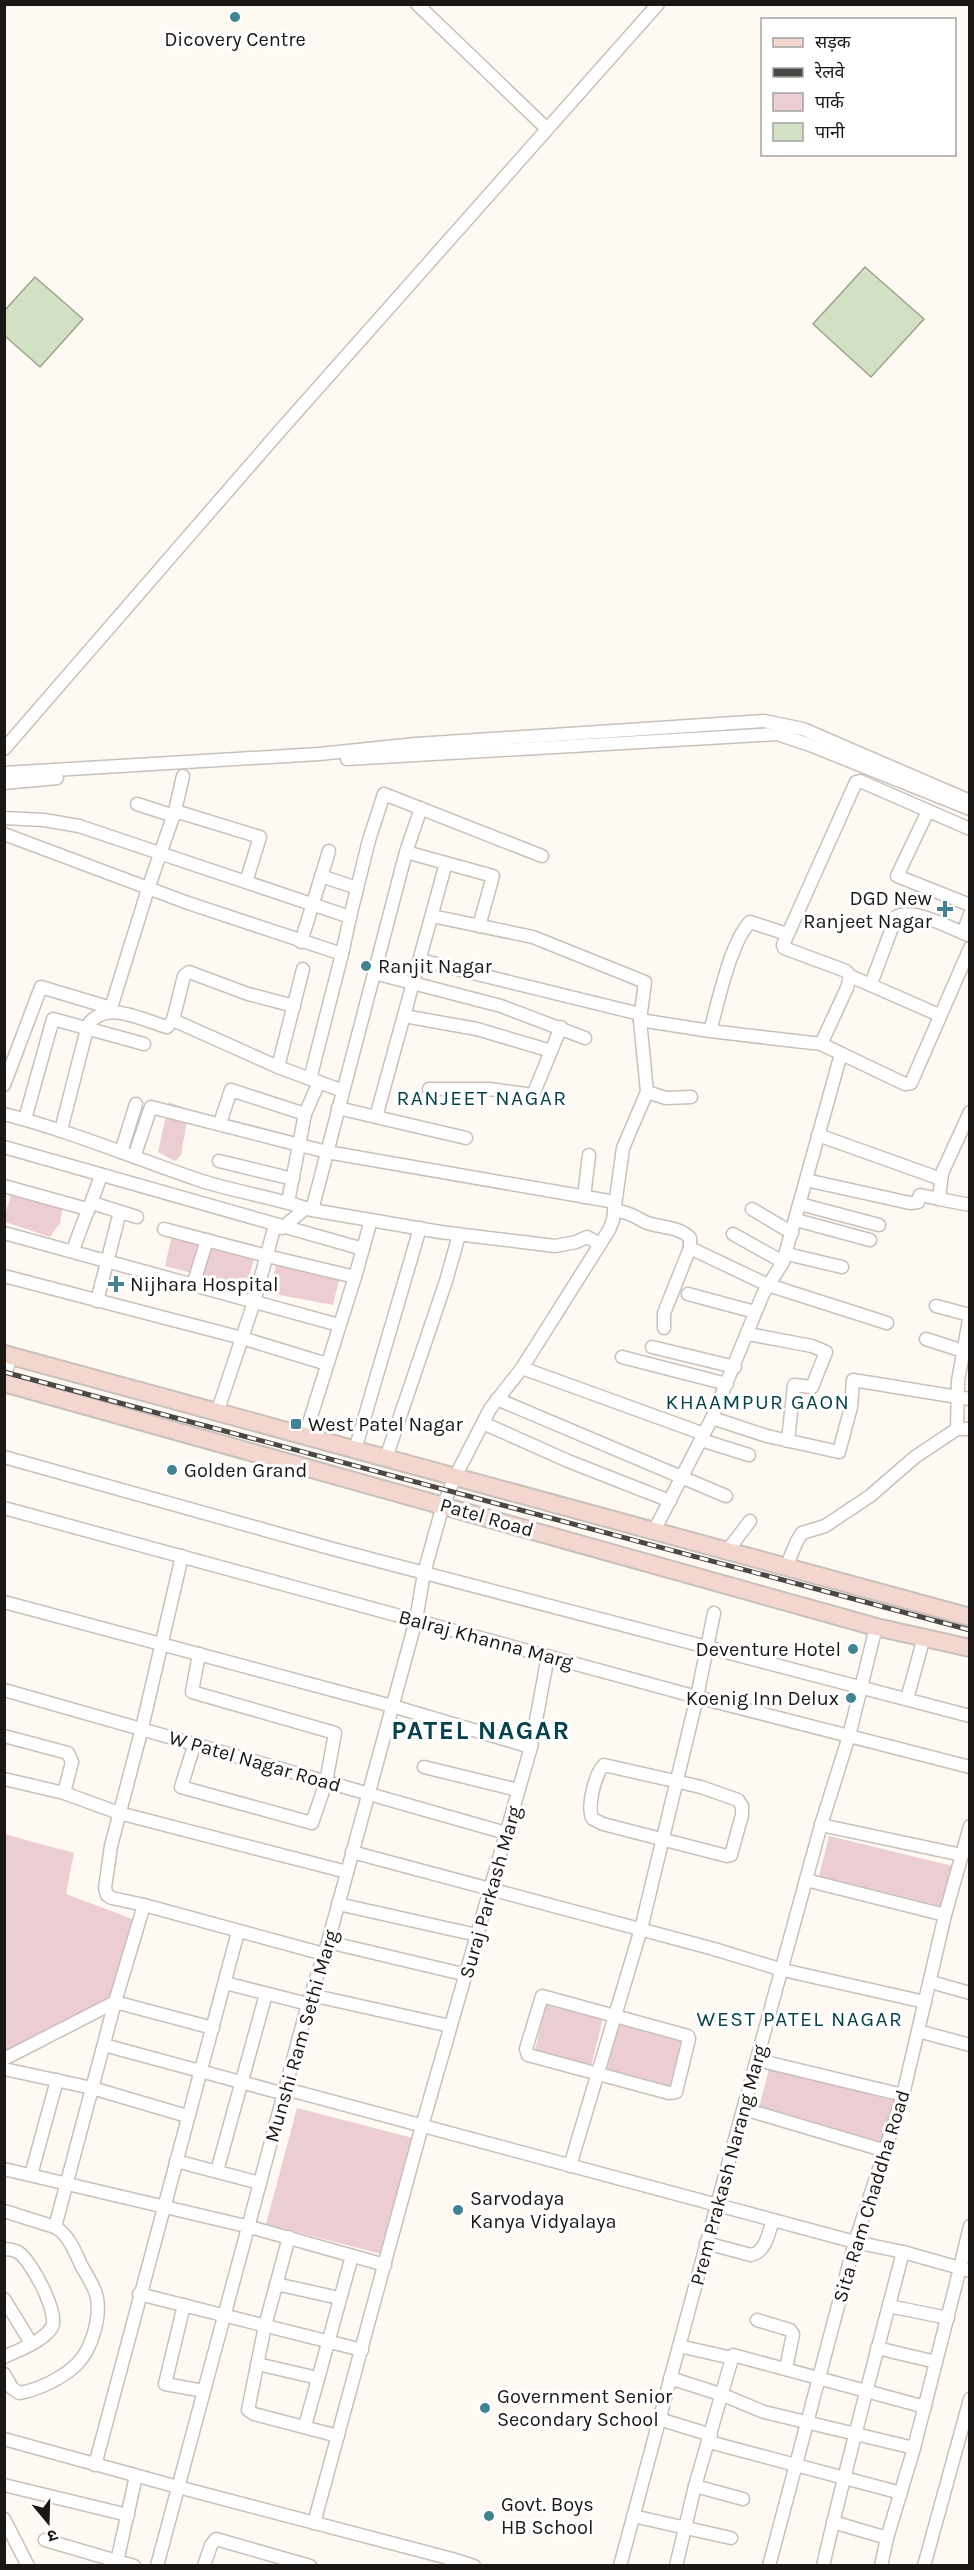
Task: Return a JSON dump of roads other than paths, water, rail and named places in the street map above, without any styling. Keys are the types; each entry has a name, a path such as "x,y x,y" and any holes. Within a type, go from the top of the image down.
{"main road":[{"name":"Patel Road","path":"8,1355 969,1617"},
{"name":"Patel Road","path":"4,1383 876,1627 969,1648"}],"street":[{"path":"417,4 546,128"},
{"path":"4,749 546,128 658,4"},
{"path":"4,773 307,755 426,743 764,721 803,729 969,801"},
{"path":"4,783 159,770 767,734 796,739 969,809"},
{"path":"61,1130 87,1028 93,1017 111,1009 148,889 175,814 183,776"},
{"path":"939,1015 850,976 846,972 784,948 783,943 856,782 860,781 969,829"},
{"path":"288,1202 305,1114 350,917 369,840 384,794 542,856"},
{"path":"137,804 260,837 246,882"},
{"path":"220,1404 267,1256 279,1227 309,1209 327,1152 406,852 421,808"},
{"path":"928,810 897,876 969,905"},
{"path":"4,818 44,820 79,826 350,917"},
{"path":"4,834 148,889 342,954"},
{"path":"301,942 329,851"},
{"path":"406,852 493,876 478,926"},
{"path":"376,1117 446,863"},
{"path":"321,876 357,888"},
{"path":"871,984 896,917 900,914 905,913 933,921 966,934 969,914"},
{"path":"432,916 533,938 645,982 640,1017 648,1092 666,1098 691,1097"},
{"path":"710,1031 731,958 745,927 750,922 788,934"},
{"path":"420,960 640,1017 710,1031 821,1044 908,1084 926,1049 969,948"},
{"path":"278,1067 303,969"},
{"path":"4,1085 41,987 167,1026 173,1020 184,976 189,972 248,993 294,1006"},
{"path":"374,973 501,1006 585,1038"},
{"path":"821,1044 850,981 850,976"},
{"path":"404,1016 477,1029 551,1051"},
{"path":"25,1119 53,1019 144,1044"},
{"path":"173,1020 278,1067 343,1090"},
{"path":"429,1089 489,1089 533,1095 561,1027"},
{"path":"654,1531 712,1419 735,1367 755,1312 785,1258 841,1054"},
{"path":"220,1123 231,1090 305,1114"},
{"name":"Munshi Ram Sethi Marg","path":"157,2565 250,2227 309,2000 326,1948 416,1620 424,1573 443,1505 455,1477 497,1399 522,1368 611,1225 623,1148 648,1092"},
{"path":"121,1152 136,1104"},
{"path":"134,1157 151,1107 327,1152 584,1197 615,1206 646,1222 685,1233 690,1238 690,1248 664,1313 664,1328"},
{"path":"338,1108 466,1138"},
{"path":"939,1199 941,1179 969,1112"},
{"path":"4,1114 61,1130 199,1180 309,1209 459,1235 555,1246 576,1242 587,1237 600,1244"},
{"path":"818,1135 941,1179"},
{"path":"4,1147 363,1249"},
{"path":"584,1197 589,1155"},
{"path":"219,1161 293,1179"},
{"path":"73,1251 101,1175"},
{"path":"806,1180 910,1203 918,1202 921,1195 969,1205"},
{"path":"4,1186 137,1217"},
{"path":"800,1204 879,1225"},
{"path":"752,1209 794,1227 870,1240"},
{"path":"97,1301 120,1212"},
{"path":"308,1426 371,1220"},
{"path":"355,1450 420,1228"},
{"path":"164,1229 355,1277"},
{"path":"4,1233 339,1325"},
{"path":"733,1234 785,1258 842,1267"},
{"path":"386,1458 446,1281 459,1235"},
{"path":"193,1285 207,1240"},
{"path":"690,1248 768,1285 887,1323"},
{"path":"4,1276 242,1338 327,1364"},
{"path":"688,1294 755,1312"},
{"path":"786,1567 796,1541 802,1533 825,1526 870,1496 915,1457 963,1429 963,1351 969,1314 936,1306"},
{"path":"748,1334 812,1346 826,1352 812,1387 794,1385 788,1441"},
{"path":"926,1339 963,1351"},
{"path":"652,1347 735,1367"},
{"path":"4,1377 8,1355"},
{"path":"622,1357 727,1384"},
{"path":"522,1368 749,1455"},
{"path":"712,1419 788,1441 839,1452 854,1380 963,1398"},
{"path":"497,1399 726,1496"},
{"path":"483,1423 568,1461 670,1501"},
{"path":"4,1457 424,1573 969,1716"},
{"name":"Balraj Khanna Marg","path":"4,1508 697,1697 969,1767"},
{"path":"728,1551 750,1521"},
{"path":"182,1556 142,1728 111,1846 105,1888 107,1894 112,1898 238,1932 467,1975"},
{"path":"4,1602 392,1706 531,1747"},
{"path":"570,2166 641,1929 697,1697 714,1613"},
{"name":"Prem Prakash Narang Marg","path":"620,2565 821,1825 849,1736 876,1627"},
{"path":"907,1699 924,1637"},
{"path":"195,1743 181,1787 312,1823 326,1782 335,1733 192,1692 199,1654"},
{"name":"Suraj Parkash Marg","path":"314,2523 422,2126 531,1747 548,1656"},
{"name":"W Patel Nagar Road","path":"4,1690 506,1833"},
{"path":"4,1736 68,1753 72,1762 64,1792"},
{"path":"607,1765 677,1782 738,1800 742,1806 742,1815 729,1856 663,1839 603,1824 593,1819 590,1810 601,1767 607,1765"},
{"path":"424,1767 518,1790"},
{"path":"4,1779 64,1792 119,1813 346,1872"},
{"path":"821,1825 962,1855"},
{"name":"Sita Ram Chaddha Road","path":"770,2565 855,2242 903,2095 945,1915 969,1826"},
{"path":"352,1852 641,1929 783,1970 925,2002"},
{"path":"806,1880 945,1915"},
{"path":"338,1904 477,1935"},
{"path":"55,2228 115,2001 144,1905"},
{"path":"95,2465 162,2206 238,1932"},
{"path":"931,1982 969,1993"},
{"path":"225,1983 266,1994 450,2026"},
{"path":"217,2171 266,1994"},
{"path":"545,1996 688,2036 676,2092 669,2093 598,2073 526,2052 540,1998 545,1996"},
{"path":"4,2059 115,2001 213,2028"},
{"path":"918,2031 969,2044"},
{"path":"104,2044 242,2083 422,2126 964,2269"},
{"path":"757,2061 903,2095"},
{"path":"4,2069 92,2088 187,2116"},
{"path":"31,2175 57,2080"},
{"path":"744,2109 886,2151"},
{"path":"176,2161 260,2183"},
{"path":"4,2169 290,2237 385,2265"},
{"path":"4,2211 32,2218 61,2230 74,2249 96,2294 98,2310 93,2332 78,2363 48,2382 19,2393 12,2388 4,2374"},
{"path":"706,2243 750,2256 756,2254 765,2244 773,2220"},
{"path":"880,2565 948,2318 964,2269 969,2226"},
{"path":"290,2237 256,2364 248,2410 254,2414 338,2436"},
{"path":"4,2248 18,2252 27,2260 53,2309 54,2319 51,2327 31,2343 4,2357"},
{"path":"823,2565 846,2478 854,2435 903,2252"},
{"path":"305,2426 352,2256"},
{"path":"276,2284 339,2298"},
{"path":"139,2294 362,2350"},
{"path":"4,2298 31,2343"},
{"path":"184,2305 165,2384 204,2391"},
{"path":"889,2306 948,2318"},
{"path":"757,2320 790,2330 793,2334 786,2369"},
{"path":"679,2346 732,2358 733,2355 925,2407"},
{"path":"877,2348 936,2362"},
{"path":"676,2565 695,2486 732,2358"},
{"path":"256,2364 318,2378"},
{"path":"670,2378 723,2395 764,2412 914,2448"},
{"path":"924,2565 969,2399"},
{"path":"659,2420 796,2466 901,2493"},
{"path":"4,2439 451,2562 474,2565"},
{"path":"116,2563 136,2476"},
{"path":"4,2485 128,2515"},
{"path":"695,2486 743,2499"},
{"path":"633,2516 731,2538"},
{"path":"4,2519 28,2565"},
{"path":"833,2522 887,2538"},
{"path":"204,2565 211,2545 216,2539 310,2565"},
{"path":"45,2540 116,2563 134,2565"}],"water":[{"path":"865,267 924,319 871,377 813,324"},
{"path":"35,277 83,319 40,367 5,336 5,310"}],"waterway":[{"path":"597,738 773,729"}],"railway":[{"path":"4,1372 970,1630"}],"place":[{"name":"Dicovery Centre","path":"235,17"},
{"name":"DGD New Ranjeet Nagar","path":"945,909"},
{"name":"Ranjit Nagar","path":"366,966"},
{"name":"Nijhara Hospital","path":"116,1284"},
{"name":"West Patel Nagar","path":"296,1424"},
{"name":"Golden Grand","path":"172,1470"},
{"name":"Deventure Hotel","path":"853,1649"},
{"name":"Koenig Inn Delux","path":"851,1698"},
{"name":"Sarvodaya Kanya Vidyalaya","path":"458,2210"},
{"name":"Government Senior Secondary School","path":"485,2408"},
{"name":"Govt. Boys HB School","path":"489,2516"}],"district":[{"name":"RANJEET NAGAR","path":"482,1098"},
{"name":"KHAAMPUR GAON","path":"758,1402"},
{"name":"PATEL NAGAR","path":"481,1730"},
{"name":"WEST PATEL NAGAR","path":"800,2019"}]}
